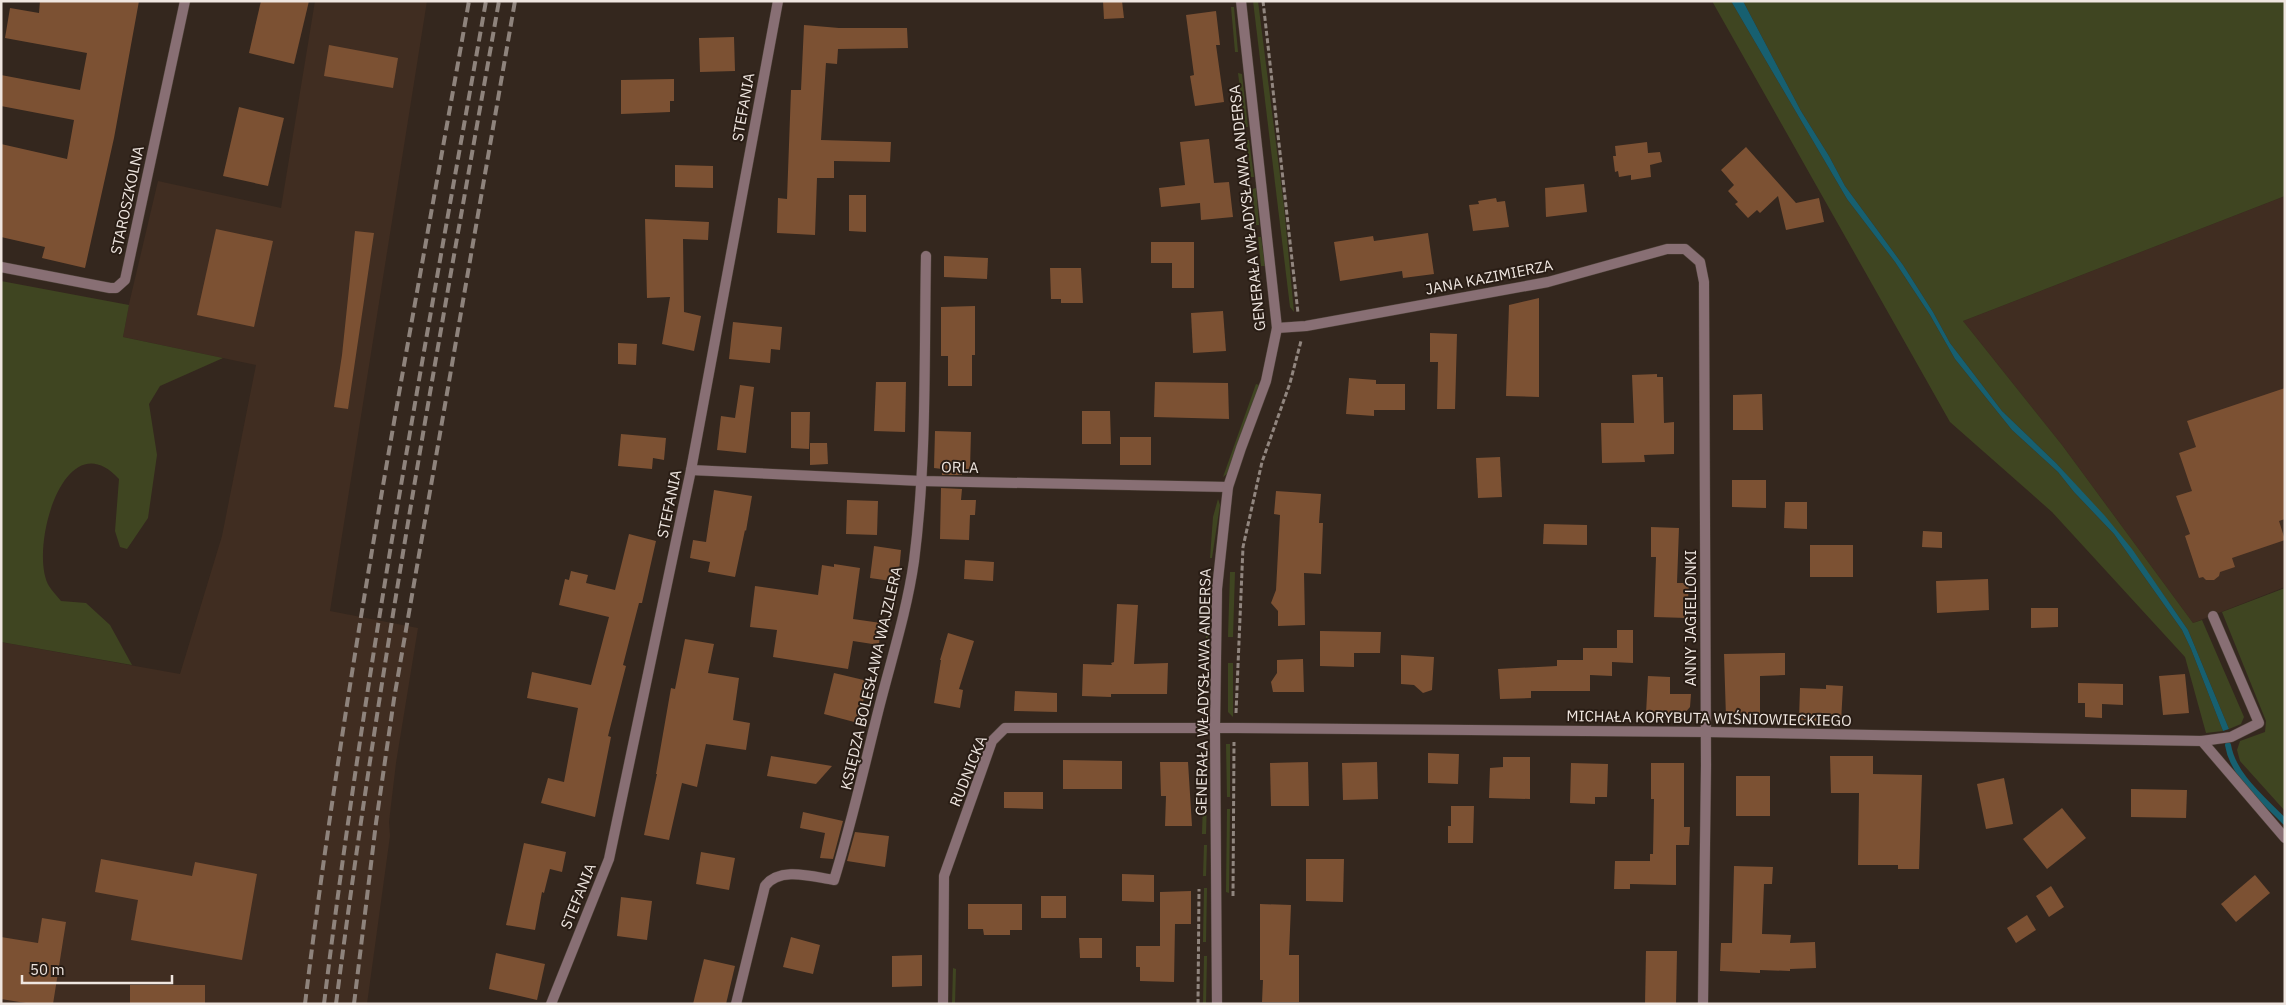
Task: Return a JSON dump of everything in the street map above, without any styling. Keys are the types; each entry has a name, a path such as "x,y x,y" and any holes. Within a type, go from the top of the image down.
{"street":[{"name":"STAROSZKOLNA","path":"1,267 110,288 116,288 124,280 185,1"},
{"name":"STEFANIA","path":"551,1004 609,859 692,470 778,1"},
{"name":"GENERAŁA WŁADYSŁAWA ANDERSA","path":"1217,1004 1215,728 1217,589 1228,487 1266,381 1277,328 1241,1"},
{"name":"JANA KAZIMIERZA","path":"1277,328 1306,326 1548,282 1667,249 1685,249 1700,262"},
{"name":"KSIĘDZA BOLESŁAWA WAJZLERA","path":"736,1004 764,886 777,876 787,874 834,880 852,820 907,600 914,560 921,481 926,256"},
{"name":"ANNY JAGIELLONKI","path":"1700,262 1704,282 1706,732 1703,1004"},
{"name":"ORLA","path":"692,470 921,481 1228,487"},
{"name":"MICHAŁA KORYBUTA WIŚNIOWIECKIEGO","path":"1215,728 1706,732 2217,740 2231,737 2255,727 2259,720 2213,616"},
{"name":"RUDNICKA","path":"943,1004 944,876 992,741 1005,728 1215,728"},
{"path":"2202,741 2285,838"}],"path":[{"path":"1263,1 1299,318"},
{"path":"1233,904 1235,728 1243,547 1262,462 1290,383 1300,341"}],"shaded area":[{"path":"315,1 427,1 330,611 418,628 396,763 389,822 390,836 367,1004 1,1004 1,642 180,674 222,536 256,365 123,337 129,304 158,181 281,208"},
{"path":"2285,196 2285,587 2193,623 2062,445 1963,321"}],"green space":[{"path":"1253,1 1258,1 1284,207 1294,312 1290,307"},
{"path":"1712,1 1731,1 1847,199 1895,262 1930,315 1955,359 2012,430 2058,472 2074,492 2114,534 2182,630 2223,731 2206,733 2185,657 2052,512 1950,422"},
{"path":"1743,1 2285,1 2285,196 1963,321 2062,445 2193,623 2202,620 2244,717 2241,724 2229,729 2188,630 2158,587 2092,503 2056,463 2002,411 1950,343 1903,265 1845,186 1801,111"},
{"path":"1231,7 1234,7 1238,52 1235,52"},
{"path":"1238,73 1242,74 1248,127 1245,127"},
{"path":"1246,140 1249,140 1254,177 1251,177"},
{"path":"1256,188 1259,225 1256,225 1252,189"},
{"path":"1258,237 1261,237 1265,266 1261,266"},
{"path":"1,281 129,305 123,337 223,358 160,386 149,404 157,455 148,518 127,549 120,547 115,531 119,479 99,465 82,465 67,477 56,497 47,521 43,546 44,569 49,586 61,601 86,603 110,625 132,665 1,642"},
{"path":"1256,384 1259,385 1228,473 1223,477"},
{"path":"1218,499 1220,505 1212,558 1210,558 1213,517"},
{"path":"1230,572 1235,572 1233,637 1228,637"},
{"path":"1210,579 1208,659 1206,659 1206,592"},
{"path":"2285,588 2285,811 2240,761 2237,750 2240,741 2265,732 2266,721 2222,612"},
{"path":"1228,663 1233,663 1233,717 1228,712"},
{"path":"1226,744 1230,744 1230,797 1227,797"},
{"path":"1204,748 1207,748 1206,790 1204,790"},
{"path":"1203,801 1207,801 1206,834 1202,834"},
{"path":"1227,809 1230,809 1229,893 1226,892"},
{"path":"1204,845 1207,845 1206,876 1203,876"},
{"path":"1204,888 1207,888 1206,942 1203,942"},
{"path":"1204,956 1207,956 1206,1004 1203,1004"},
{"path":"953,968 956,969 955,1004 952,1004"}],"water":[{"path":"1731,1 1743,1 1801,111 1845,186 1903,265 1950,343 2002,411 2056,463 2105,516 2132,549 2188,630 2229,729 2223,731 2182,630 2114,534 2074,492 2058,472 2012,430 1955,359 1930,315 1895,262 1847,199"}],"building":[{"path":"40,1 139,1 114,138 85,268 42,258 45,247 1,237 1,144 67,159 74,120 1,106 1,75 80,90 87,53 5,38 10,8 39,13"},
{"path":"261,1 309,1 294,64 249,53"},
{"path":"1103,1 1122,1 1124,18 1104,19"},
{"path":"1216,11 1220,45 1216,45 1224,102 1195,106 1190,76 1194,75 1186,15"},
{"path":"804,25 839,28 907,28 908,48 838,49 837,64 826,63 821,140 891,142 890,162 834,161 834,178 817,178 815,235 777,233 778,198 787,199 791,90 801,90"},
{"path":"734,37 735,71 700,72 699,38"},
{"path":"329,45 398,58 393,88 324,76"},
{"path":"674,79 674,101 670,101 670,112 621,114 621,80"},
{"path":"239,107 284,118 268,186 223,176"},
{"path":"1209,139 1214,183 1229,182 1233,217 1201,220 1200,203 1161,207 1159,188 1185,185 1180,142"},
{"path":"1647,142 1648,153 1660,152 1662,162 1650,165 1651,177 1631,180 1631,175 1619,177 1618,171 1615,172 1613,156 1616,156 1615,146"},
{"path":"1746,147 1796,203 1819,198 1824,222 1786,230 1778,196 1760,213 1757,210 1748,218 1735,204 1738,202 1728,191 1734,185 1721,170"},
{"path":"675,165 713,166 713,188 675,187"},
{"path":"1584,184 1587,212 1546,217 1545,188"},
{"path":"849,195 866,195 866,232 849,231"},
{"path":"1496,198 1497,202 1505,201 1509,227 1473,231 1469,205 1479,204 1478,201"},
{"path":"645,219 709,222 708,240 683,239 684,312 701,316 694,351 662,344 670,297 647,298"},
{"path":"216,229 273,241 254,327 197,315"},
{"path":"355,231 374,233 348,409 334,407 342,355"},
{"path":"1428,233 1434,274 1403,278 1402,271 1340,281 1334,242 1373,236 1374,241"},
{"path":"1151,242 1194,242 1194,288 1172,288 1172,263 1151,263"},
{"path":"944,256 988,258 987,279 944,277"},
{"path":"1050,268 1081,268 1083,303 1061,303 1061,299 1051,299"},
{"path":"1539,298 1539,397 1506,396 1509,305"},
{"path":"975,306 975,355 972,355 972,386 948,386 948,356 941,356 941,307"},
{"path":"1223,311 1226,351 1193,353 1191,313"},
{"path":"733,322 782,327 780,350 771,349 770,363 729,359"},
{"path":"1430,333 1457,334 1455,409 1437,409 1438,362 1430,362"},
{"path":"618,343 637,344 636,365 618,364"},
{"path":"1657,374 1657,377 1663,377 1664,423 1674,422 1674,454 1644,455 1645,462 1602,463 1601,423 1634,423 1632,375"},
{"path":"1349,378 1376,380 1376,384 1405,384 1405,410 1374,410 1374,416 1346,414"},
{"path":"876,382 906,382 905,432 874,431"},
{"path":"1155,382 1228,383 1229,419 1154,417"},
{"path":"740,385 754,387 746,453 717,450 721,416 735,418"},
{"path":"2285,388 2285,519 2279,521 2285,540 2232,558 2235,567 2220,572 2219,576 2214,580 2206,580 2203,577 2199,578 2185,536 2190,534 2176,496 2192,491 2179,453 2196,447 2187,421"},
{"path":"1762,394 1763,430 1733,430 1733,395"},
{"path":"1082,411 1110,411 1111,444 1082,444"},
{"path":"791,412 810,412 809,449 791,448"},
{"path":"935,431 971,432 970,469 962,469 962,475 942,475 942,469 934,468"},
{"path":"621,434 666,438 664,460 653,458 652,469 618,466"},
{"path":"1120,437 1151,437 1151,465 1120,465"},
{"path":"810,443 827,443 828,464 810,465"},
{"path":"1500,457 1502,497 1478,498 1476,458"},
{"path":"1732,480 1766,480 1766,508 1732,507"},
{"path":"941,488 962,489 961,500 976,500 975,515 970,515 969,540 940,539"},
{"path":"714,490 752,496 735,577 708,572 710,562 690,558 693,540 706,542"},
{"path":"1276,491 1321,494 1319,523 1323,523 1321,574 1304,573 1305,625 1278,626 1278,611 1271,603 1276,590 1280,515 1274,514"},
{"path":"847,500 878,501 877,535 846,534"},
{"path":"1785,502 1807,502 1807,529 1784,528"},
{"path":"1544,524 1587,525 1587,545 1543,544"},
{"path":"1651,527 1679,528 1677,583 1689,583 1687,618 1654,617 1656,557 1651,557"},
{"path":"1923,531 1942,532 1942,548 1922,547"},
{"path":"629,534 656,541 642,603 639,603 623,665 626,666 608,736 611,737 595,817 541,803 548,778 564,782 578,708 527,698 532,672 591,685 609,617 559,605 565,579 569,580 571,571 588,575 586,583 615,590"},
{"path":"1810,545 1853,545 1853,577 1810,577"},
{"path":"874,546 901,550 898,582 870,578"},
{"path":"965,560 994,562 993,581 964,579"},
{"path":"834,564 860,568 853,619 881,623 879,645 853,641 848,669 773,657 777,630 750,627 755,586 818,595 822,565 834,567"},
{"path":"1988,579 1989,610 1937,613 1936,581"},
{"path":"1117,604 1138,605 1134,664 1168,663 1167,694 1111,694 1111,697 1082,696 1083,664 1112,665 1111,663 1114,662"},
{"path":"2031,608 2058,608 2058,627 2031,628"},
{"path":"1617,630 1633,630 1633,663 1612,662 1612,676 1590,675 1590,691 1531,691 1531,698 1500,699 1498,669 1557,666 1557,660 1583,660 1583,648 1617,648"},
{"path":"1320,631 1381,632 1380,653 1354,653 1354,667 1320,666"},
{"path":"948,633 974,641 959,689 963,690 960,708 934,703 940,660"},
{"path":"685,639 714,644 708,673 739,678 733,720 750,723 746,750 706,744 697,787 682,783 669,840 644,835 657,774 671,688 675,689"},
{"path":"1785,653 1785,675 1760,676 1760,718 1726,718 1724,654"},
{"path":"1401,655 1434,657 1432,690 1423,693 1414,685 1401,684"},
{"path":"1303,659 1304,692 1273,692 1271,682 1277,673 1277,660"},
{"path":"834,673 868,681 858,723 824,714"},
{"path":"2185,674 2189,713 2163,715 2159,676"},
{"path":"1648,676 1670,677 1670,694 1691,694 1690,707 1683,715 1646,714"},
{"path":"2078,683 2123,684 2123,705 2102,704 2102,718 2085,717 2085,703 2078,703"},
{"path":"1826,685 1843,686 1841,722 1799,720 1800,688 1826,689"},
{"path":"1015,691 1057,693 1057,712 1014,711"},
{"path":"1428,753 1459,754 1458,784 1428,783"},
{"path":"771,756 832,766 816,784 767,776"},
{"path":"1830,756 1873,756 1873,774 1922,775 1919,869 1898,869 1898,865 1858,865 1859,793 1831,793"},
{"path":"1503,757 1530,757 1530,799 1489,798 1490,768 1503,767"},
{"path":"1063,760 1122,761 1122,789 1063,789"},
{"path":"1160,762 1188,762 1192,826 1165,826 1166,796 1161,796"},
{"path":"1308,762 1309,806 1271,806 1270,763"},
{"path":"1377,762 1378,799 1343,800 1342,763"},
{"path":"1571,763 1608,764 1607,797 1595,797 1595,804 1570,803"},
{"path":"1651,763 1684,763 1684,827 1690,827 1689,845 1676,845 1676,885 1630,884 1630,889 1614,889 1615,861 1650,861 1650,854 1653,854 1654,799 1651,799"},
{"path":"1736,776 1770,776 1770,816 1736,816"},
{"path":"2004,778 2013,824 1986,829 1977,784"},
{"path":"2131,789 2187,790 2186,818 2131,817"},
{"path":"1004,792 1043,792 1043,809 1004,808"},
{"path":"1451,806 1474,806 1473,843 1448,843 1448,826 1451,826"},
{"path":"2062,808 2086,838 2047,869 2023,839"},
{"path":"803,812 843,821 833,859 820,858 825,833 800,828"},
{"path":"855,832 889,836 885,867 847,861"},
{"path":"524,843 566,852 562,872 550,869 544,893 542,892 535,930 506,925"},
{"path":"701,852 735,858 729,890 696,884"},
{"path":"101,859 192,876 195,862 257,874 242,960 131,940 138,900 95,892"},
{"path":"1306,859 1344,859 1343,902 1306,901"},
{"path":"1734,866 1773,867 1772,884 1764,884 1762,934 1791,935 1790,943 1815,942 1816,968 1790,969 1790,971 1760,970 1760,973 1720,971 1721,943 1732,943"},
{"path":"1122,874 1154,875 1154,902 1122,901"},
{"path":"2255,875 2270,893 2236,922 2221,904"},
{"path":"2051,886 2064,907 2049,917 2036,896"},
{"path":"1191,891 1191,924 1175,924 1174,982 1140,981 1140,967 1136,967 1136,946 1160,946 1160,892"},
{"path":"1041,896 1066,896 1066,918 1041,918"},
{"path":"621,897 652,901 647,940 617,936"},
{"path":"968,904 1022,904 1022,930 1010,930 1010,935 984,935 983,929 968,929"},
{"path":"1260,904 1291,905 1289,955 1299,955 1299,1002 1262,1002 1263,980 1260,980"},
{"path":"2027,915 2036,930 2016,943 2007,928"},
{"path":"42,918 66,922 53,1004 32,1004 1,999 1,937 38,943"},
{"path":"791,937 820,945 813,974 783,967"},
{"path":"1079,938 1102,938 1102,958 1080,958"},
{"path":"1646,951 1677,951 1676,1004 1645,1004"},
{"path":"496,953 545,964 537,1000 489,989"},
{"path":"922,955 922,986 892,987 892,956"},
{"path":"704,959 735,966 726,1004 693,1004"},
{"path":"130,985 205,985 205,1004 130,1004"}],"waterway":[{"path":"2228,745 2236,767 2250,787 2285,822"}],"railway":[{"path":"305,1004 321,878 359,627 469,1"},
{"path":"324,1004 358,752 398,502 486,1"},
{"path":"336,1004 371,752 411,502 499,1"},
{"path":"354,1004 376,823 394,699 515,1"}]}
